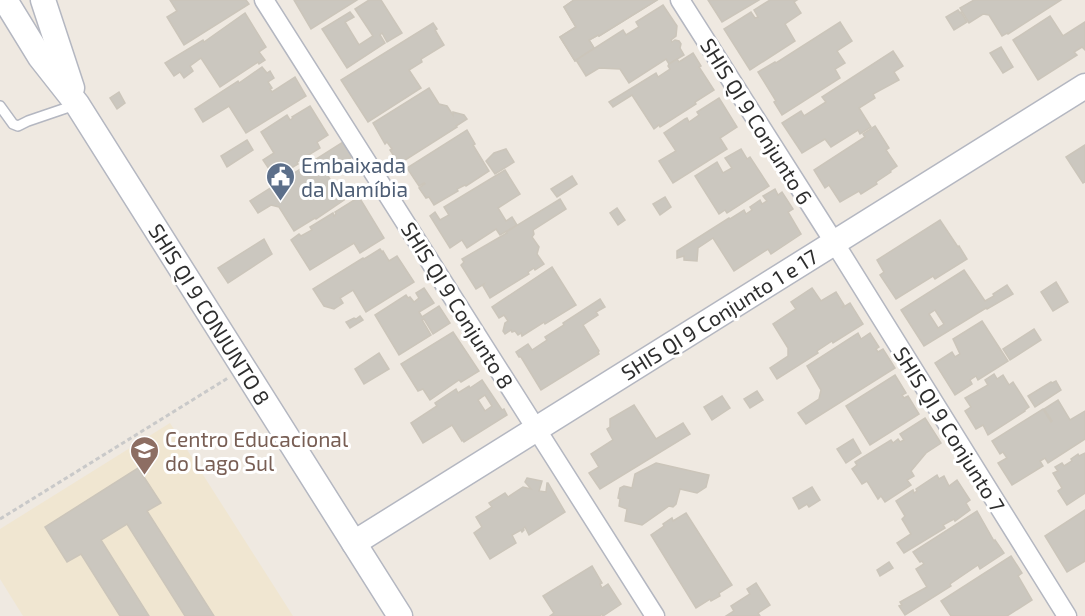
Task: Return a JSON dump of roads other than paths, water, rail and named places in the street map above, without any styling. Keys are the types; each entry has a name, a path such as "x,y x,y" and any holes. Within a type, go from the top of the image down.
{"street":[{"path":"43,0 77,104"},
{"name":"SHIS QI 9 Conjunto 8","path":"264,0 655,616"},
{"name":"SHIS QI 9 Conjunto 6","path":"680,0 834,242"},
{"path":"6,7 40,57 77,104"},
{"name":"SHIS QI 9 Conjunto 1 e 17","path":"354,543 1085,86"},
{"name":"SHIS QI 9 CONJUNTO 8","path":"77,104 245,368 395,611"},
{"name":"SHIS QI 9 Conjunto 7","path":"834,242 1067,616"}],"lane":[{"path":"0,106 13,124 18,126 77,104"}],"place":[{"name":"Embaixada da Namíbia","path":"280,202"},
{"name":"Centro Educacional do Lago Sul","path":"144,476"}]}
